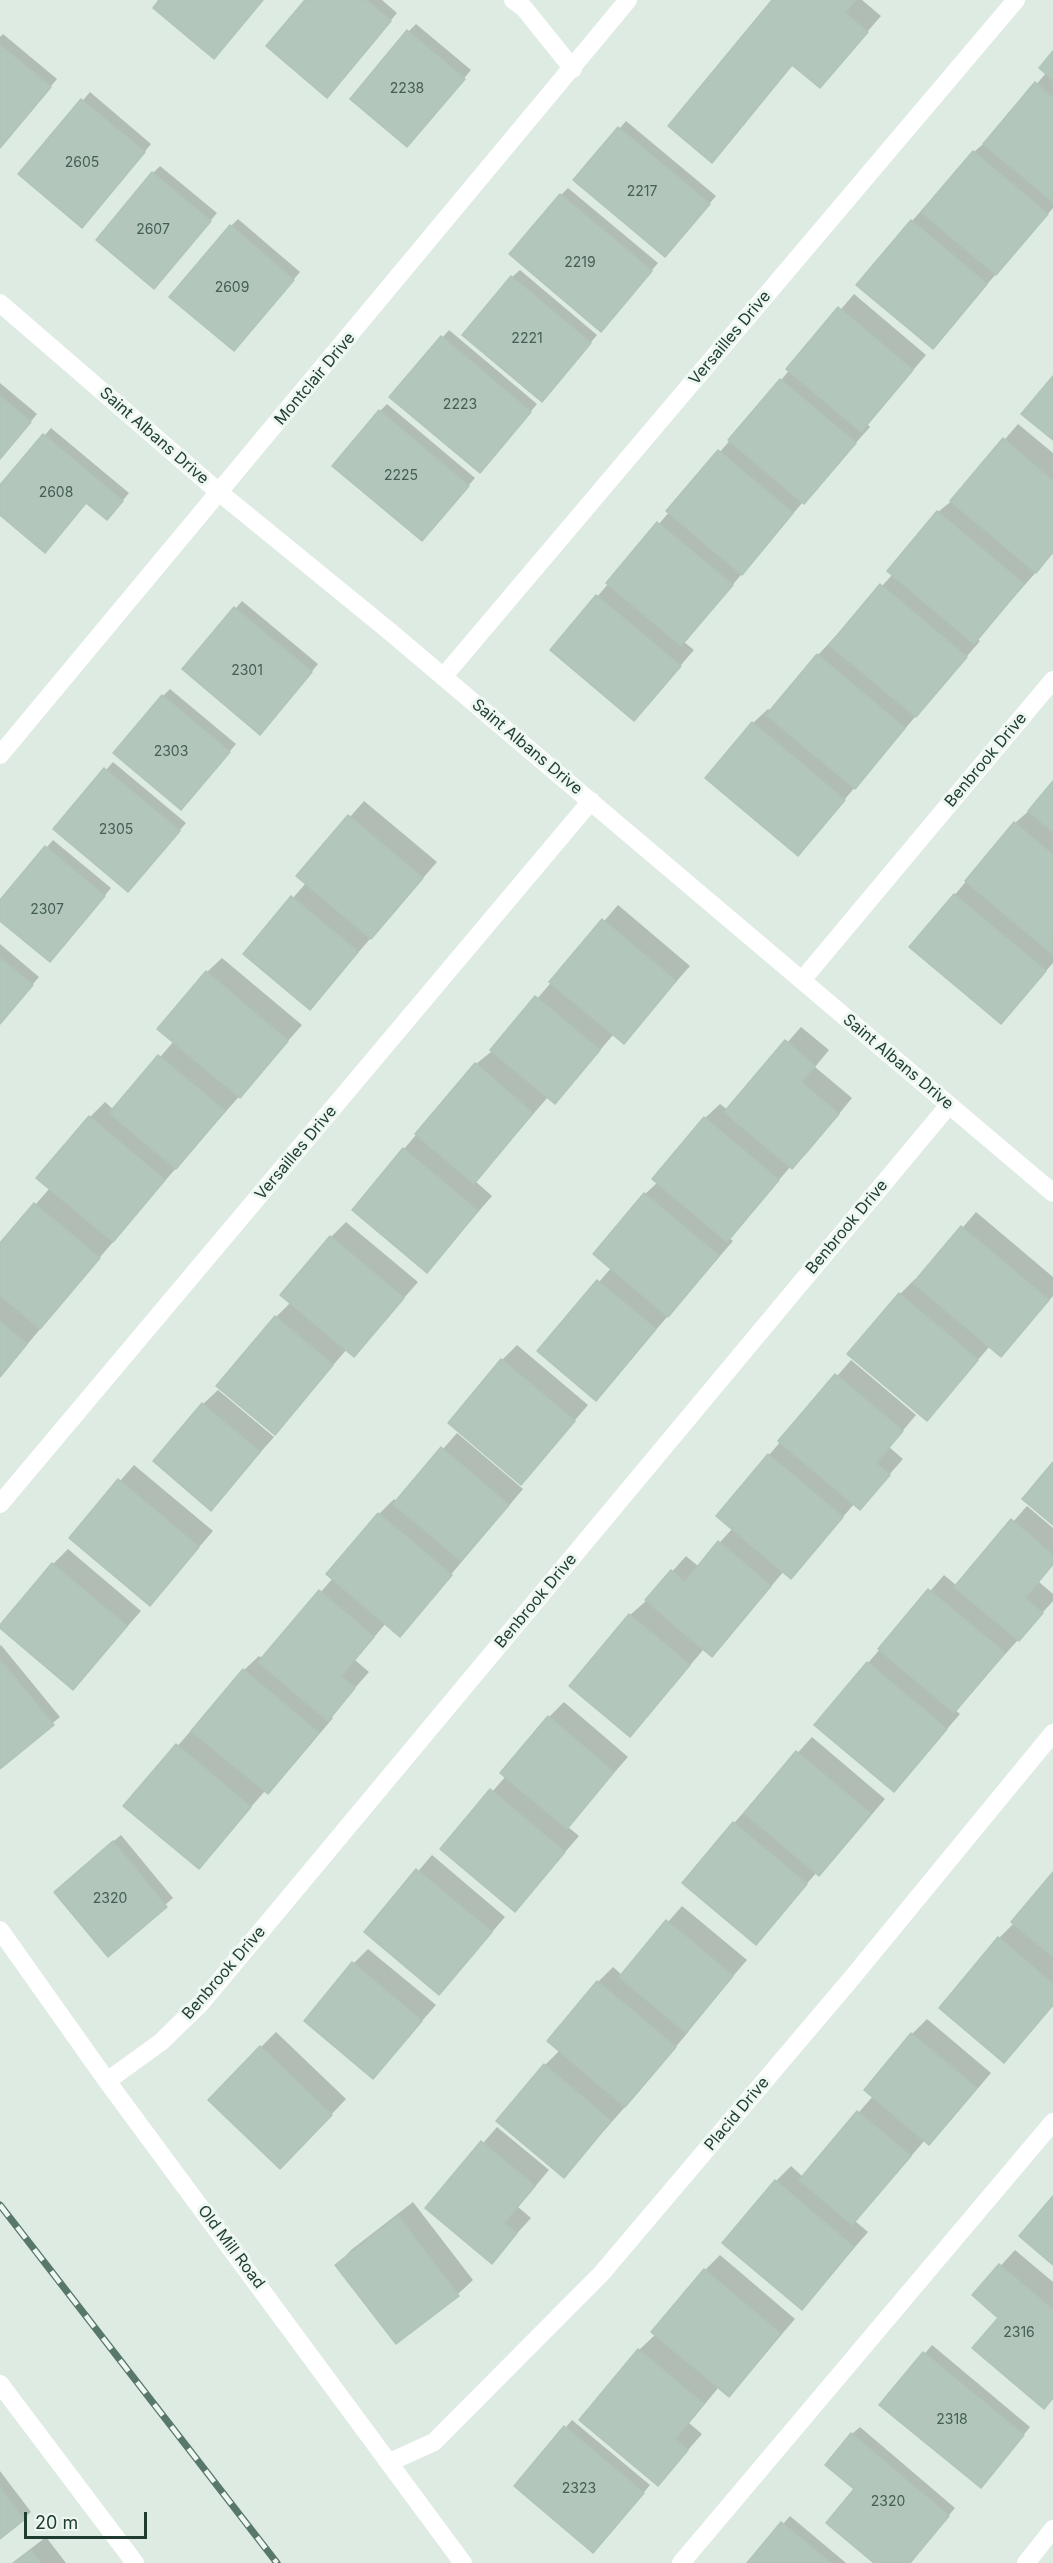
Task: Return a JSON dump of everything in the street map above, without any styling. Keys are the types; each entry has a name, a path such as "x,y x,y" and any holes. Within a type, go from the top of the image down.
{"street":[{"path":"513,0 524,8 573,69"},
{"name":"Montclair Drive","path":"0,755 573,69 628,0"},
{"name":"Versailles Drive","path":"443,677 1016,0"},
{"name":"Saint Albans Drive","path":"0,303 220,493 591,801 1053,1193"},
{"name":"Benbrook Drive","path":"802,979 1053,680"},
{"name":"Versailles Drive","path":"0,1504 591,801"},
{"name":"Benbrook Drive","path":"107,2081 161,2042 201,2003 949,1104"},
{"name":"Placid Drive","path":"390,2462 434,2442 601,2274 851,1978 1053,1733"},
{"name":"Old Mill Road","path":"0,1930 107,2081 463,2563"},
{"path":"681,2563 1053,2122"},
{"path":"0,2384 135,2563"},
{"path":"1026,2563 1053,2529"}],"building":[{"path":"159,0 263,0 214,59 153,8"},
{"path":"305,0 366,0 391,21 327,98 266,46"},
{"path":"772,0 856,0 845,13 868,32 820,88 792,65 712,163 668,126"},
{"path":"407,30 465,79 407,147 350,99"},
{"path":"0,45 51,87 0,148"},
{"path":"1053,51 1053,80 1039,68"},
{"path":"1035,82 1053,98 1053,202 983,144"},
{"path":"81,99 145,152 82,228 18,174"},
{"path":"618,127 710,204 665,257 573,180"},
{"path":"973,151 1048,214 996,275 921,212"},
{"path":"152,172 211,221 154,289 96,240"},
{"path":"560,194 652,271 601,332 509,254"},
{"path":"911,220 987,284 933,349 856,285"},
{"path":"230,225 294,280 234,351 169,297"},
{"path":"511,276 591,343 542,402 462,335"},
{"path":"838,307 913,370 861,432 786,369"},
{"path":"441,336 531,412 480,473 389,397"},
{"path":"1053,376 1053,440 1021,414"},
{"path":"780,379 856,443 804,504 728,440"},
{"path":"0,396 31,422 0,459"},
{"path":"379,410 469,486 422,541 332,466"},
{"path":"43,434 123,501 107,520 86,503 45,553 0,515 0,485"},
{"path":"1003,438 1053,481 1053,552 1036,573 950,501"},
{"path":"718,450 793,513 742,575 666,511"},
{"path":"937,511 1024,584 974,644 887,571"},
{"path":"657,522 733,585 681,646 606,583"},
{"path":"880,584 967,657 916,717 829,645"},
{"path":"596,595 681,666 634,721 550,650"},
{"path":"234,607 312,672 260,735 182,669"},
{"path":"817,654 905,728 855,789 766,715"},
{"path":"162,695 230,752 181,810 113,753"},
{"path":"752,722 845,800 798,856 705,778"},
{"path":"104,768 180,831 128,892 53,829"},
{"path":"1053,781 1053,832 1028,811"},
{"path":"348,815 423,878 371,939 296,876"},
{"path":"1014,822 1053,855 1052,954 965,881"},
{"path":"45,846 105,896 50,962 0,921 0,900"},
{"path":"954,894 1046,971 1001,1024 909,947"},
{"path":"291,896 358,952 310,1010 243,954"},
{"path":"602,919 676,981 624,1044 549,982"},
{"path":"0,958 33,985 0,1024"},
{"path":"206,971 288,1041 240,1098 157,1029"},
{"path":"535,996 600,1050 555,1104 490,1050"},
{"path":"785,1040 815,1066 801,1082 839,1114 792,1169 724,1112"},
{"path":"158,1055 225,1111 176,1169 109,1113"},
{"path":"475,1063 533,1113 474,1184 415,1134"},
{"path":"89,1116 165,1180 113,1242 36,1178"},
{"path":"704,1117 779,1180 727,1242 652,1179"},
{"path":"403,1148 478,1211 427,1273 352,1210"},
{"path":"644,1193 719,1256 668,1317 593,1254"},
{"path":"34,1203 100,1258 40,1329 0,1295 0,1243"},
{"path":"961,1226 1049,1300 1001,1357 913,1283"},
{"path":"330,1236 404,1298 354,1357 280,1295"},
{"path":"597,1280 656,1329 596,1401 537,1351"},
{"path":"899,1293 978,1360 927,1421 847,1354"},
{"path":"275,1316 333,1365 275,1435 216,1386"},
{"path":"0,1321 27,1344 0,1377"},
{"path":"501,1359 575,1421 521,1485 448,1423"},
{"path":"835,1374 903,1431 876,1463 890,1475 860,1510 778,1441"},
{"path":"202,1403 260,1452 211,1511 153,1461"},
{"path":"441,1447 509,1505 461,1561 393,1504"},
{"path":"768,1454 843,1517 791,1579 716,1516"},
{"path":"1053,1462 1053,1525 1022,1499"},
{"path":"118,1479 199,1547 150,1606 69,1538"},
{"path":"378,1513 452,1575 400,1637 326,1574"},
{"path":"1011,1519 1053,1555 1053,1564 1025,1598 1043,1613 1019,1641 954,1587"},
{"path":"718,1541 771,1586 712,1657 645,1600 671,1570 685,1582"},
{"path":"52,1563 127,1626 73,1690 0,1628 0,1625"},
{"path":"928,1589 1005,1653 954,1713 878,1649"},
{"path":"319,1590 374,1637 341,1676 355,1688 328,1721 258,1662"},
{"path":"629,1614 690,1665 630,1737 569,1686"},
{"path":"0,1660 54,1725 0,1769"},
{"path":"867,1662 947,1729 894,1792 814,1725"},
{"path":"243,1669 319,1733 268,1794 191,1731"},
{"path":"548,1716 614,1772 567,1829 500,1773"},
{"path":"176,1744 251,1807 199,1869 123,1806"},
{"path":"796,1751 871,1814 819,1876 744,1813"},
{"path":"490,1789 565,1852 515,1912 440,1849"},
{"path":"733,1822 807,1884 756,1945 682,1883"},
{"path":"113,1841 167,1907 108,1957 54,1892"},
{"path":"416,1869 492,1932 439,1995 364,1932"},
{"path":"1053,1872 1053,1957 1011,1922"},
{"path":"666,1920 733,1976 686,2033 619,1977"},
{"path":"998,1937 1053,1984 1053,2005 1004,2063 939,2008"},
{"path":"352,1962 422,2021 373,2079 304,2021"},
{"path":"597,1981 676,2047 625,2107 547,2041"},
{"path":"911,2033 977,2088 929,2145 864,2090"},
{"path":"260,2046 332,2115 280,2169 208,2100"},
{"path":"544,2064 611,2121 564,2178 496,2121"},
{"path":"857,2111 911,2156 852,2225 799,2180"},
{"path":"481,2141 535,2186 504,2223 517,2233 492,2264 425,2208"},
{"path":"775,2180 854,2247 802,2310 722,2243"},
{"path":"1053,2196 1053,2265 1019,2236"},
{"path":"398,2216 459,2296 396,2344 335,2265"},
{"path":"999,2264 1053,2310 1053,2398 1044,2409 972,2348 998,2318 972,2295"},
{"path":"704,2269 781,2334 729,2397 651,2332"},
{"path":"638,2349 704,2404 675,2439 688,2450 658,2486 579,2420"},
{"path":"923,2352 1024,2435 981,2488 879,2405"},
{"path":"564,2426 644,2493 593,2553 514,2486"},
{"path":"851,2433 949,2516 910,2563 874,2563 826,2523 854,2489 825,2465"},
{"path":"0,2488 24,2520 0,2539"},
{"path":"781,2522 831,2563 747,2563"},
{"path":"31,2550 40,2563 14,2563"}],"railway":[{"path":"0,2205 277,2563"}]}
